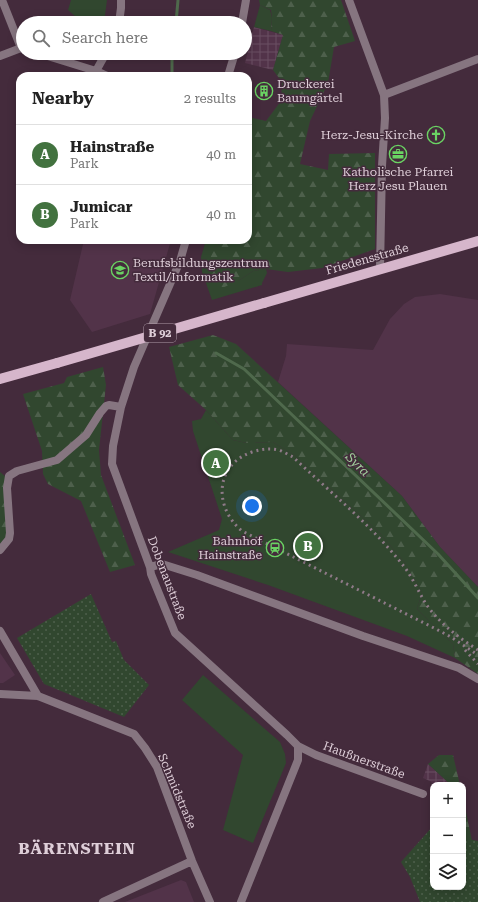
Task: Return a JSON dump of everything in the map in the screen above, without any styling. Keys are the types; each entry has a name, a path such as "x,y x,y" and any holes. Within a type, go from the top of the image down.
{"main road":[{"name":"Friedensstraße","path":"0,379 478,241"}],"street":[{"path":"2,0 16,34"},
{"path":"120,16 121,0"},
{"path":"243,16 246,0"},
{"path":"349,0 384,95 385,118 382,166 380,269"},
{"path":"0,56 16,51"},
{"path":"384,95 478,59"},
{"path":"61,60 96,71 102,60"},
{"path":"229,72 233,60"},
{"name":"Dobenaustraße","path":"185,244 180,261 134,367 121,407 113,446 112,464 150,567 151,574 175,633 287,734 298,746"},
{"path":"0,550 9,539 10,533 7,488 9,476 17,470 57,460 86,435 106,406 121,407"},
{"path":"150,567 162,564 197,575 363,636 459,668 478,680"},
{"path":"0,632 38,696"},
{"name":"Schmidstraße","path":"0,694 38,696 134,734 145,748 156,767 192,861 210,902"},
{"path":"241,902 298,760 298,746"},
{"name":"Haußnerstraße","path":"298,746 316,755 423,794"},
{"path":"103,902 192,861"}],"shaded area":[{"path":"254,27 283,35 273,70 245,63 246,60 252,60 252,35"},
{"name":"Berufsbildungszentrum Textil/Informatik","path":"83,244 170,244 150,314 92,332 70,300"},
{"path":"440,294 478,300 478,587 440,547 402,496 278,382 286,356 287,344 373,350 390,319 404,304 415,297"},
{"path":"0,653 15,675 3,683 0,683"},
{"path":"428,764 448,782 431,782 423,778"},
{"path":"181,880 186,882 194,902 125,902"}],"green space":[{"path":"71,0 107,0 105,16 75,16 68,10"},
{"path":"259,0 341,0 355,41 334,47 328,83 310,121 300,164 328,170 329,154 375,153 375,249 322,268 288,272 266,269 253,271 238,281 222,288 212,278 208,264 214,248 220,244 252,244 252,118 266,121 281,101 282,82 273,70 283,35 271,31 271,10 260,5"},
{"path":"260,5 270,10 272,18 271,31 254,27"},
{"path":"205,244 220,244 214,248 238,281 253,271 266,269 267,273 262,285 212,300 202,272 201,257"},
{"path":"213,335 236,344 402,496 440,547 478,587 478,674 455,658 453,644 417,609 422,593 405,563 380,533 294,455 273,442 247,443 233,440 206,410 178,385 169,347"},
{"path":"103,367 106,385 99,450 101,475 135,565 110,572 81,501 48,484 43,474 42,451 23,394 64,383 67,377"},
{"path":"206,410 233,440 247,443 273,442 294,455 380,533 405,563 422,593 417,609 453,644 455,658 407,636 268,585 168,552 219,530 222,519 193,431 192,421 201,419"},
{"path":"0,472 6,477 7,536 0,544"},
{"path":"91,594 112,642 116,641 124,660 149,685 124,717 44,684 17,638"},
{"path":"203,675 280,742 285,754 286,763 253,843 223,830 243,755 182,700"},
{"path":"439,755 453,755 459,782 448,782 428,764"},
{"path":"466,812 472,841 466,839"},
{"path":"430,829 430,890 466,890 466,839 478,841 478,902 420,902 410,877 401,862"}],"waterway":[{"name":"Syra","path":"177,16 178,0"},
{"name":"Syra","path":"172,60 172,72"},
{"name":"Syra","path":"216,353 244,369 438,554 478,598"}],"railway":[{"path":"478,650 456,635 437,618 426,604 406,569 390,550 364,522 293,457 279,450 262,450 252,452 240,458 230,467 222,488 223,499 226,511 233,522 242,531 434,628 451,637 478,655"},
{"path":"465,650 478,664"}],"place":[{"name":"Druckerei Baumgärtel","path":"264,91"},
{"name":"Herz-Jesu-Kirche","path":"436,135"},
{"name":"Katholische Pfarrei Herz Jesu Plauen","path":"398,154"},
{"name":"Berufsbildungszentrum Textil/Informatik","path":"120,270"},
{"name":"Hainstraße","path":"216,463"},
{"name":"Jumicar","path":"308,546"},
{"name":"Bahnhof Hainstraße","path":"275,548"}],"district":[{"name":"BÄRENSTEIN","path":"77,848"}]}
